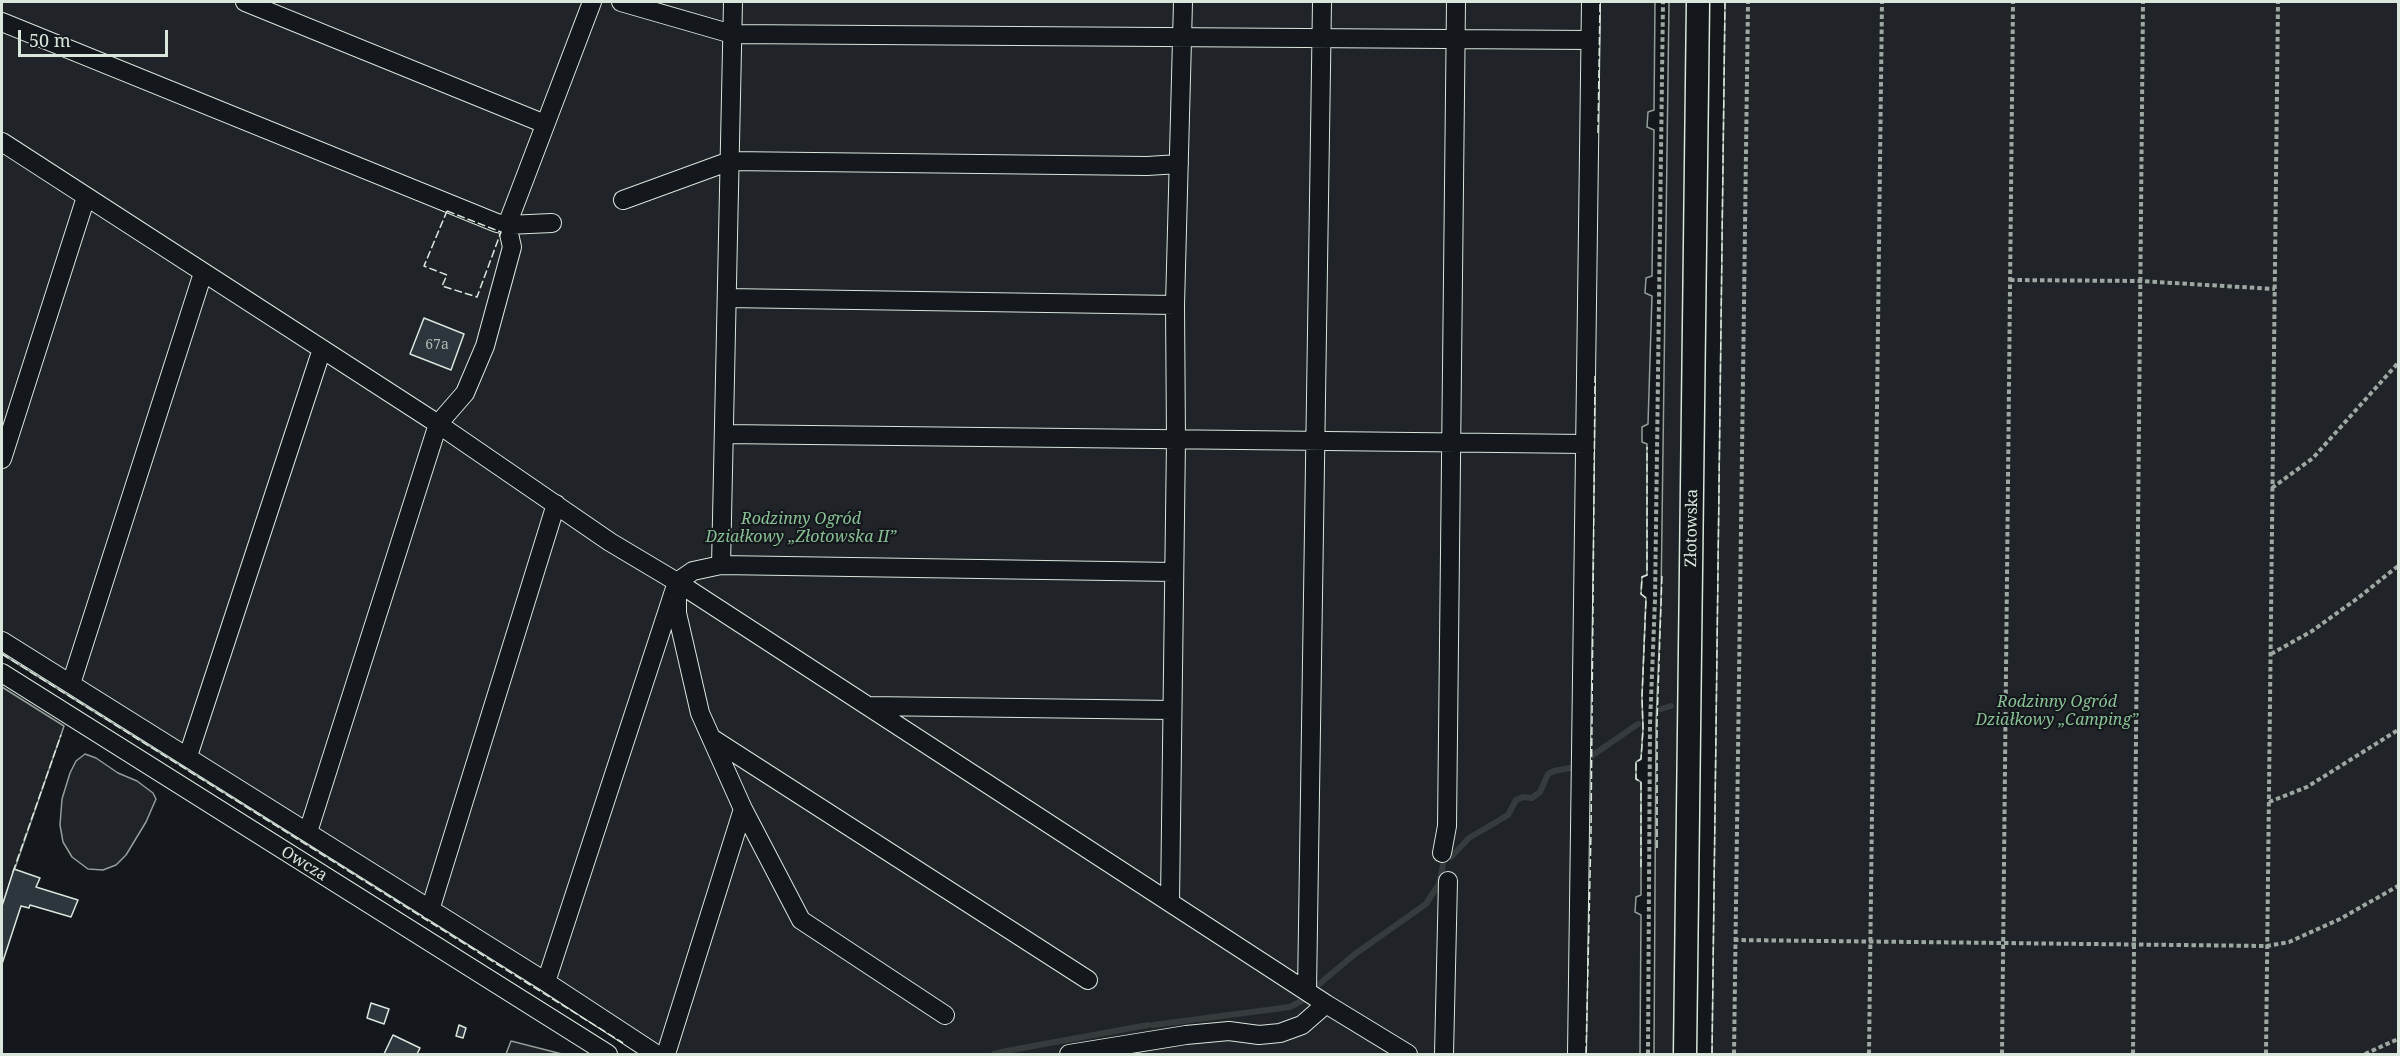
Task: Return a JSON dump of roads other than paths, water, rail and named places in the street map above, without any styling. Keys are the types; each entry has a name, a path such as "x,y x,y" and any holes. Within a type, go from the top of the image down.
{"street":[{"path":"245,2 545,124"},
{"path":"308,832 438,423 465,393 485,346 512,247 507,225 592,2"},
{"path":"621,2 732,34 1590,40"},
{"path":"721,565 733,2"},
{"path":"1170,901 1176,440 1175,305 1183,2"},
{"path":"1307,991 1322,2"},
{"path":"1442,853 1447,826 1456,2"},
{"path":"1577,1054 1591,2"},
{"name":"Złotowska","path":"1685,1054 1698,2"},
{"path":"2,22 497,223 507,225 552,223"},
{"path":"2,142 438,423 610,542 677,582 1326,1004 1408,1054"},
{"path":"623,200 730,161 1147,166 1179,164"},
{"path":"2,459 86,197"},
{"path":"71,684 203,273"},
{"path":"727,298 1175,305"},
{"path":"188,756 322,349"},
{"path":"724,434 1585,444"},
{"path":"430,910 556,504"},
{"path":"546,982 677,582 693,571 721,565 1174,572"},
{"path":"677,582 677,613 700,712 743,809 801,920 945,1015"},
{"path":"2,641 546,982 656,1054"},
{"name":"Owcza","path":"2,673 608,1054"},
{"path":"869,706 1172,711"},
{"path":"713,739 1088,980"},
{"path":"666,1054 743,809"},
{"path":"1444,1054 1448,882"},
{"path":"1069,1054 1186,1035 1229,1031 1259,1035 1280,1033 1302,1025 1326,1004"}],"waterway":[{"path":"1661,709 1671,706"},
{"path":"1590,757 1638,724"},
{"path":"1451,857 1469,838 1508,815 1516,800 1523,797 1532,798 1540,792 1548,774 1575,767"},
{"path":"1318,985 1355,954 1426,904 1439,884 1443,865"},
{"path":"1153,1025 1290,1007 1303,1000"},
{"path":"994,1054 1148,1025"}],"park label":[{"name":"Rodzinny Ogród Działkowy „Złotowska II”","path":"801,528"},
{"name":"Rodzinny Ogród Działkowy „Camping”","path":"2057,711"}]}
